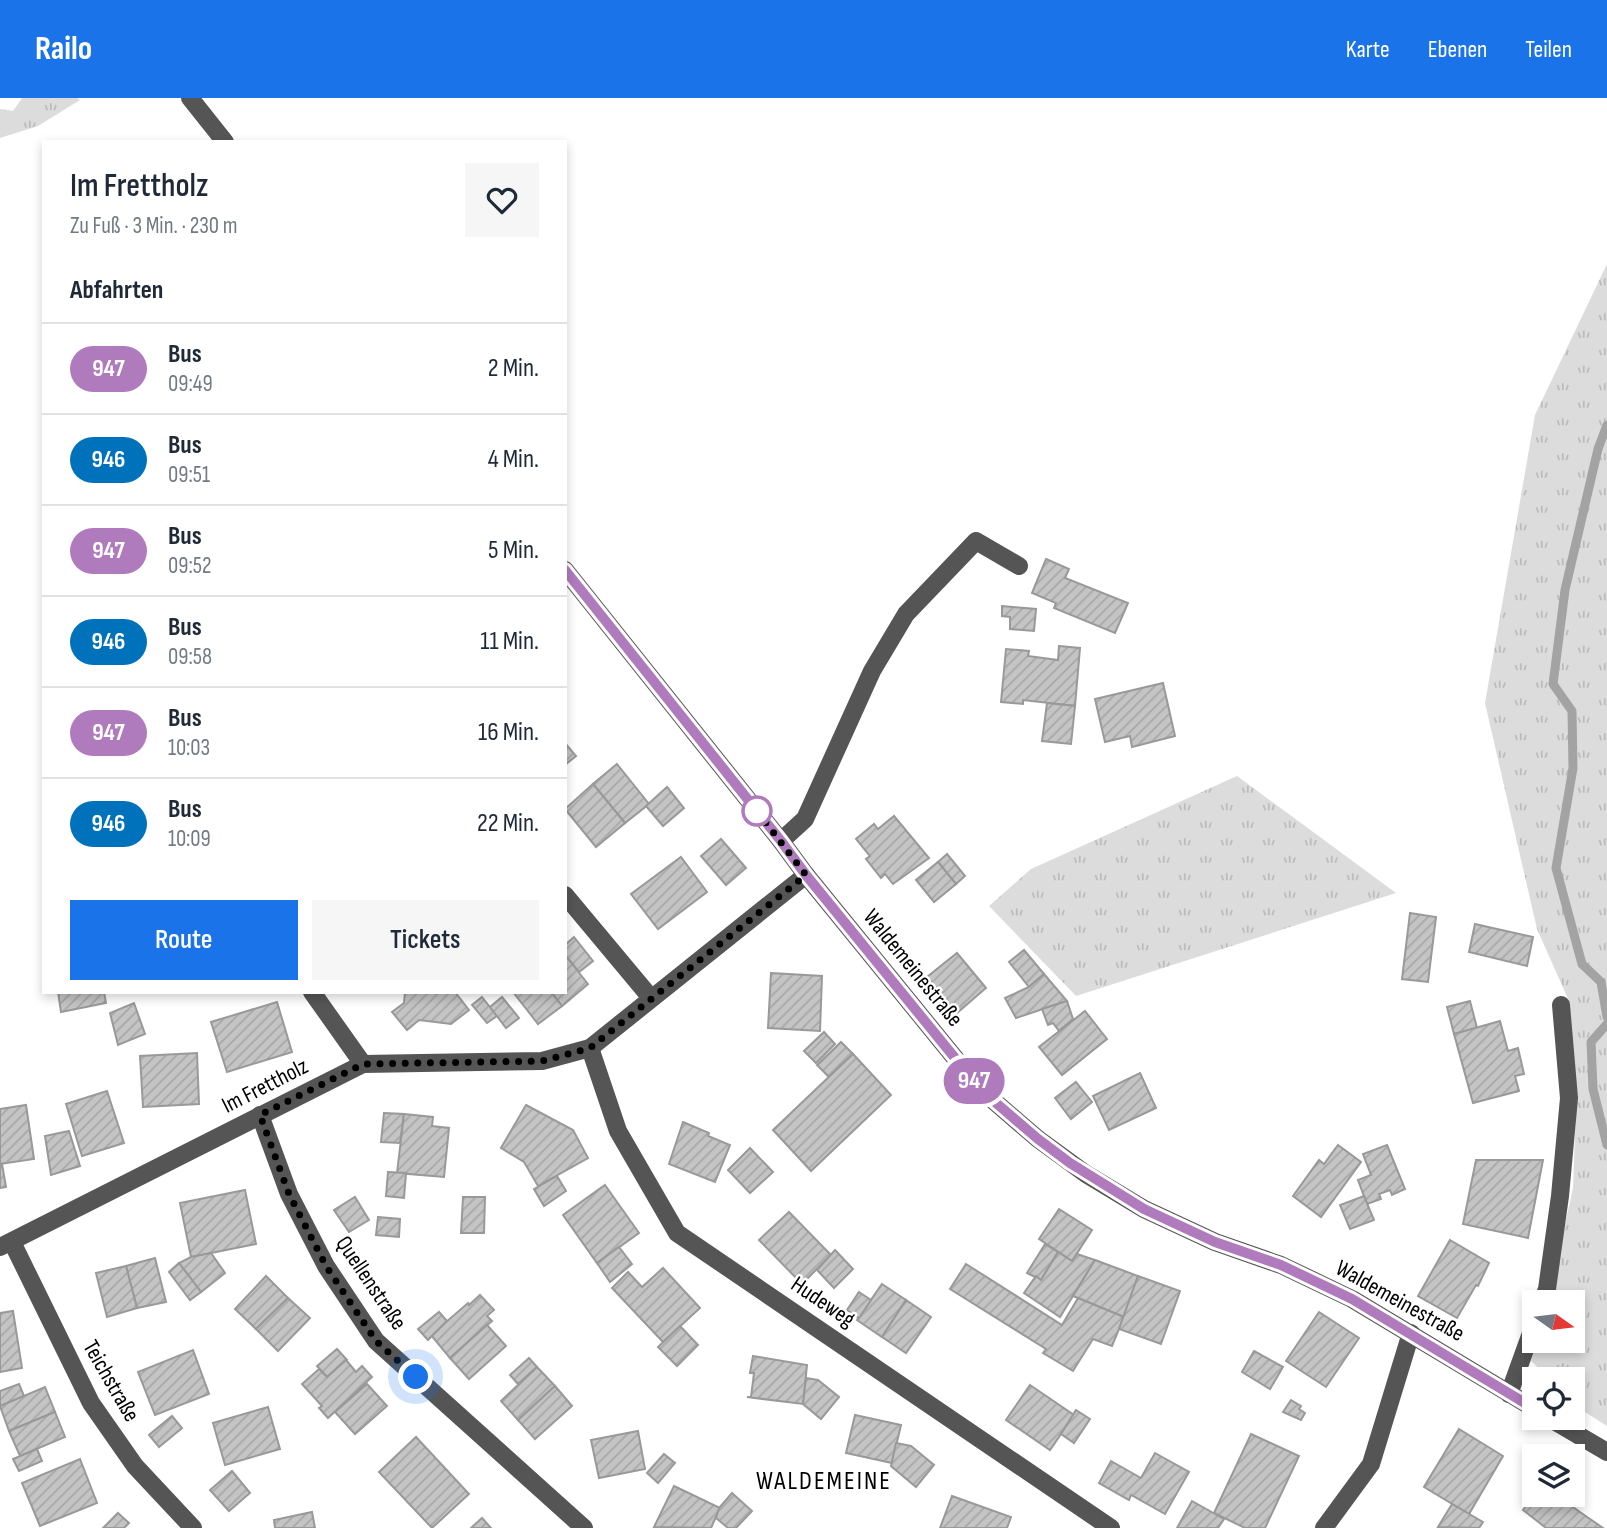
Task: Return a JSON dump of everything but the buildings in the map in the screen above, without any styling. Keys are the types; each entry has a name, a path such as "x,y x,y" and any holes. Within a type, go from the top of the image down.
{"street":[{"path":"190,98 223,140"},
{"path":"781,841 805,819 873,671 906,614 976,541 1019,566"},
{"name":"Waldemeinestraße","path":"567,573 806,875 981,1090 1038,1139 1086,1174 1144,1209 1215,1242 1281,1265 1352,1299 1522,1402"},
{"name":"Im Frettholz","path":"6,1245 363,1064 542,1061 590,1048 806,875"},
{"path":"567,897 651,998"},
{"path":"313,994 363,1064"},
{"path":"1546,1290 1560,1196 1569,1098 1561,1005"},
{"name":"Hudeweg","path":"590,1048 618,1131 677,1233 1111,1528"},
{"name":"Quellenstraße","path":"260,1115 289,1194 326,1266 376,1341 584,1528"},
{"name":"Teichstraße","path":"6,1245 91,1403 135,1466 193,1528"},
{"path":"1324,1528 1371,1464 1411,1333"},
{"path":"1509,1394 1524,1353"},
{"path":"1569,1430 1607,1452"}],"green space":[{"path":"22,98 80,100 38,126 0,138 0,109 13,111"},
{"path":"1607,264 1607,1426 1585,1412 1585,1367 1537,1367 1531,1361 1534,1353 1586,1353 1586,1290 1551,1290 1573,1188 1576,1109 1569,1001 1537,929 1485,703 1535,415"},
{"path":"1237,776 1396,893 1076,996 989,906 1031,869"}],"waterway":[{"path":"1607,425 1598,449 1565,590 1553,684 1572,711 1573,768 1556,868 1582,964 1601,982 1607,1017"},
{"path":"1607,1024 1591,1042 1593,1089 1607,1145"}],"bus line":[{"name":"947","path":"567,573 806,875 981,1090 1070,1163 1144,1209 1215,1242 1281,1265 1352,1299 1522,1401"}],"district":[{"name":"WALDEMEINE","path":"824,1481"}],"route":[{"path":"416,1377 376,1341 326,1266 289,1194 260,1115 363,1064 542,1061 590,1048 806,875 757,811"}]}
